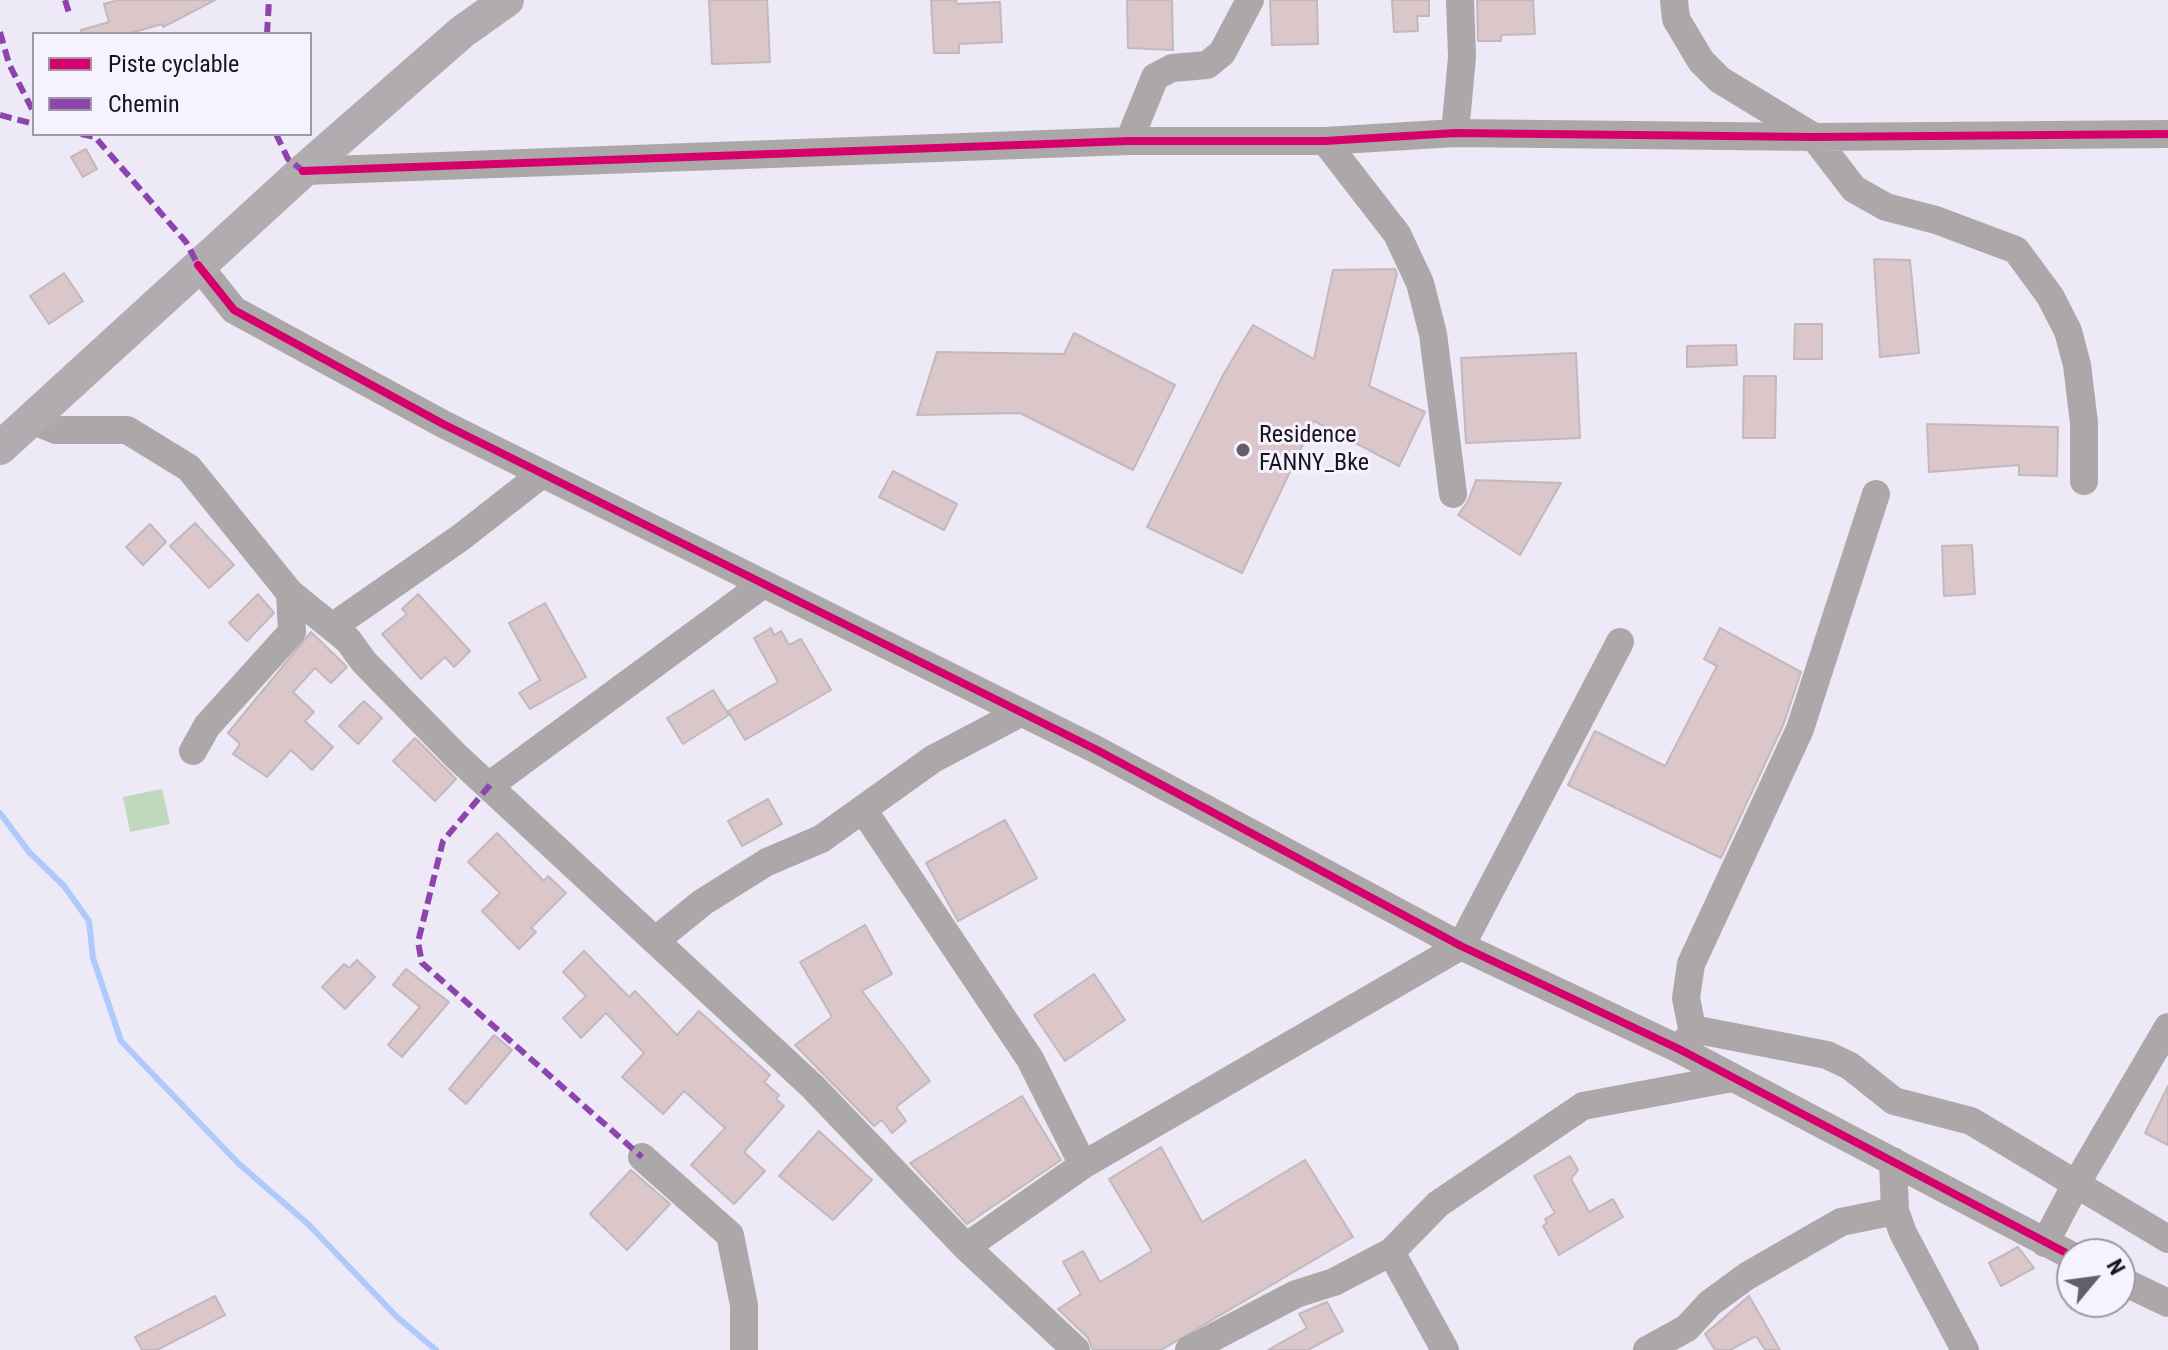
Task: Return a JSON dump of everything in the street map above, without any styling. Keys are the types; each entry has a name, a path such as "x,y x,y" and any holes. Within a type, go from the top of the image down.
{"main road":[{"path":"0,448 303,171 462,32 507,0"}],"street":[{"path":"1129,141 1155,77 1172,68 1207,65 1222,53 1250,0"},
{"path":"1455,133 1462,57 1460,0"},
{"path":"1674,0 1676,19 1684,37 1720,80 1814,137 1854,189 1868,199 2016,250 2050,296 2068,331 2077,365 2084,423 2084,481"},
{"path":"303,171 1129,141 1325,141 1455,133 1814,137 2168,134"},
{"path":"1325,141 1397,234 1420,283 1433,334 1453,494"},
{"path":"198,265 234,310 443,424 1095,749 1461,946 1686,1041 1732,1078 2056,1248"},
{"path":"29,419 56,430 127,430 189,468 278,573 290,593 348,640 395,696 586,879 813,1087 966,1247 1076,1350"},
{"path":"332,627 460,538 542,474"},
{"path":"1686,1041 1686,998 1691,964 1800,729 1876,494"},
{"path":"490,785 762,585"},
{"path":"193,751 207,726 292,632 290,593"},
{"path":"966,1247 1083,1165 1461,946 1620,642"},
{"path":"656,940 703,902 767,862 821,839 933,759 1020,713"},
{"path":"864,811 1030,1059 1083,1165"},
{"path":"2045,1243 2168,1027"},
{"path":"1686,1041 1703,1031 1827,1055 1850,1066 1894,1101 1971,1121 2168,1239"},
{"path":"1189,1350 1296,1294 1334,1282 1391,1252 1438,1204 1583,1106 1732,1078"},
{"path":"642,1157 730,1235 744,1305 744,1350"},
{"path":"1893,1161 1895,1211 1965,1350"},
{"path":"1647,1350 1694,1339 1710,1303 1747,1276 1841,1222 1895,1211"},
{"path":"1391,1252 1445,1350"},
{"path":"2136,1288 2168,1303"}],"green space":[{"path":"162,789 170,824 130,832 123,797"}],"building":[{"path":"118,0 215,0 163,27 162,24 134,32 82,32 109,22 104,4"},
{"path":"709,0 767,0 770,62 712,64"},
{"path":"931,0 956,0 957,4 1000,2 1002,42 959,44 959,53 934,53"},
{"path":"1127,0 1172,0 1173,50 1128,48"},
{"path":"1270,0 1317,0 1318,44 1272,45"},
{"path":"1392,0 1429,0 1429,16 1417,16 1418,31 1394,32"},
{"path":"1477,0 1533,0 1535,34 1501,35 1501,41 1478,41"},
{"path":"86,149 97,169 83,177 71,157"},
{"path":"1874,259 1910,260 1919,353 1880,357"},
{"path":"1395,269 1397,274 1369,386 1425,412 1399,466 1314,421 1242,573 1147,527 1223,375 1253,325 1314,359 1333,270"},
{"path":"64,273 83,301 49,324 30,296"},
{"path":"1795,324 1822,324 1822,359 1794,359"},
{"path":"1074,333 1175,385 1133,470 1020,413 917,415 937,352 1064,354"},
{"path":"1736,345 1737,365 1687,367 1687,346"},
{"path":"1576,353 1580,438 1466,443 1461,358"},
{"path":"1744,376 1776,376 1775,438 1743,438"},
{"path":"1927,424 2058,427 2057,476 2019,475 2019,465 1929,472"},
{"path":"893,471 957,504 944,530 879,497"},
{"path":"1476,480 1561,483 1520,555 1458,515 1468,501"},
{"path":"195,523 234,565 209,588 170,546"},
{"path":"150,524 166,542 143,565 126,547"},
{"path":"1972,545 1975,594 1944,596 1942,546"},
{"path":"258,594 274,613 247,641 229,623"},
{"path":"418,594 470,651 454,667 445,657 421,679 382,634 407,614 402,609"},
{"path":"545,603 586,677 530,709 519,693 540,680 509,623"},
{"path":"771,628 774,635 781,631 789,645 801,639 831,690 745,740 728,711 778,682 754,638"},
{"path":"1720,628 1801,672 1784,723 1721,858 1568,785 1595,731 1665,766 1717,666 1704,659"},
{"path":"311,632 347,667 331,683 315,668 293,692 314,712 305,721 333,747 312,770 291,750 267,777 233,754 240,744 228,733"},
{"path":"713,690 729,715 683,744 667,718"},
{"path":"364,701 382,718 358,744 339,726"},
{"path":"415,738 456,779 435,801 393,761"},
{"path":"768,799 782,824 742,846 728,821"},
{"path":"1005,820 1037,878 958,921 926,863"},
{"path":"497,833 544,881 548,876 566,893 531,928 536,932 519,949 482,911 500,893 468,862"},
{"path":"865,925 892,974 862,991 930,1081 896,1107 906,1121 892,1133 882,1120 874,1126 795,1045 832,1017 800,962"},
{"path":"584,951 629,997 635,991 677,1035 699,1011 770,1075 764,1082 779,1095 776,1099 784,1106 744,1152 765,1171 734,1204 691,1165 725,1128 684,1091 663,1114 622,1077 644,1053 606,1013 581,1038 563,1018 586,996 563,972"},
{"path":"357,960 375,977 345,1009 322,987 344,964 349,968"},
{"path":"406,969 449,1002 402,1057 388,1045 420,1007 393,985"},
{"path":"1094,974 1125,1020 1065,1061 1034,1015"},
{"path":"494,1035 512,1050 466,1104 449,1089"},
{"path":"2168,1086 2168,1145 2145,1133"},
{"path":"1022,1096 1061,1160 967,1224 910,1163"},
{"path":"819,1131 872,1180 833,1220 779,1176"},
{"path":"1161,1147 1202,1222 1305,1160 1353,1237 1161,1350 1093,1350 1088,1338 1058,1309 1081,1294 1063,1262 1083,1251 1100,1282 1152,1251 1109,1179"},
{"path":"1570,1156 1578,1170 1571,1179 1589,1212 1613,1199 1623,1217 1559,1255 1543,1226 1547,1223 1545,1219 1555,1213 1534,1176"},
{"path":"631,1170 670,1204 627,1250 590,1214"},
{"path":"2018,1247 2034,1268 2001,1286 1989,1263"},
{"path":"215,1296 225,1315 157,1350 142,1350 135,1337"},
{"path":"1749,1296 1780,1350 1765,1350 1756,1336 1730,1350 1715,1350 1705,1334"},
{"path":"1327,1302 1343,1331 1308,1350 1268,1350 1307,1328 1299,1314"}],"waterway":[{"path":"0,813 29,852 64,886 89,921 93,958 121,1041 238,1163 308,1224 397,1317 436,1350"}],"marked path":[{"path":"65,0 69,13"},
{"path":"267,32 269,0"},
{"path":"0,32 9,64 32,109"},
{"path":"0,115 32,123"},
{"path":"90,136 95,137 186,242 198,265"},
{"path":"277,136 288,159 303,171"},
{"path":"490,785 443,841 418,942 422,963 642,1157"}],"cycle path":[{"path":"303,171 1129,141 1325,141 1455,133 1814,137 2168,134"},
{"path":"198,265 234,310 443,424 1095,749 1461,946 1679,1049 2056,1248"}],"place":[{"name":"Residence FANNY_Bke","path":"1243,450"}]}
